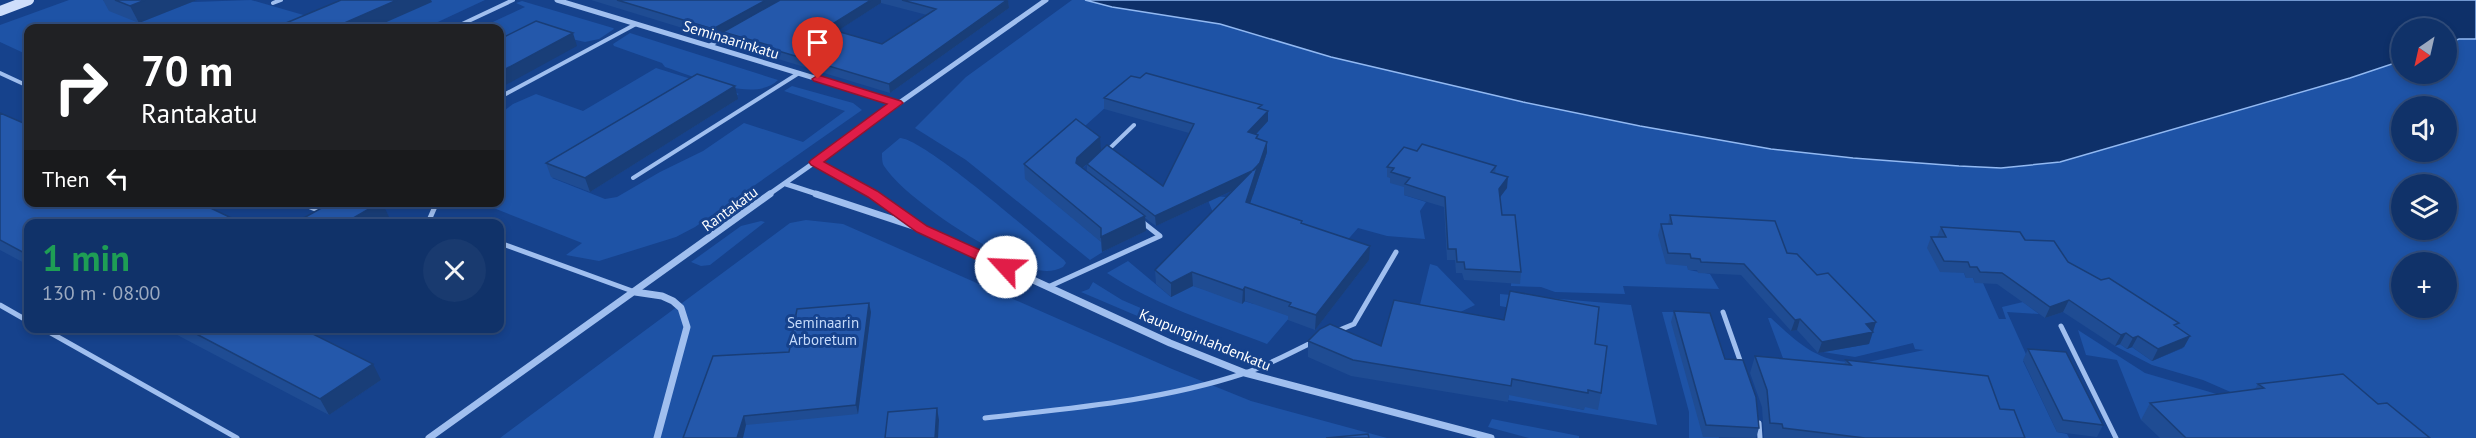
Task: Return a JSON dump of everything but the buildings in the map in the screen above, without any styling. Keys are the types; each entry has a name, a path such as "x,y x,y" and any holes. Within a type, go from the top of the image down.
{"street":[{"path":"0,10 29,0"},
{"name":"Seminaarinkatu","path":"557,0 897,103"},
{"name":"Rantakatu","path":"429,438 897,103 1046,0"},
{"name":"Kaupunginlahdenkatu","path":"815,162 872,194 922,229"},
{"name":"Kaupunginlahdenkatu","path":"786,184 922,229 1170,343 1245,373 1491,438"},
{"path":"635,292 662,296 673,301 681,308 687,327 657,438"}],"lane":[{"path":"273,3 281,0"},
{"path":"462,24 513,0"},
{"path":"504,95 636,24"},
{"path":"709,46 732,33"},
{"path":"633,178 799,73"},
{"path":"0,74 24,84"},
{"path":"1104,153 1134,125"},
{"path":"309,207 320,212 328,207"},
{"path":"1048,287 1160,236 1134,216"},
{"path":"504,244 635,292"},
{"path":"1326,337 1354,324 1396,252"},
{"path":"0,305 24,319"},
{"path":"1723,312 1746,376"},
{"path":"2061,326 2116,438"},
{"path":"51,333 237,438"},
{"path":"985,418 1140,400 1188,390 1245,373 1316,341"},
{"path":"1758,418 1760,438"}],"green space":[{"path":"69,0 103,0 108,5 251,0 307,16 291,24 24,24 24,53 0,42 0,25"},
{"path":"426,0 485,0 434,24 381,24"},
{"path":"1072,0 1085,0 1220,24 1331,57 1640,126 1771,149 1853,158 2060,162 2391,64 2391,84 2457,84 2457,40 2476,39 2476,438 2399,438 2249,400 2203,380 2152,365 2115,346 2120,344 2127,349 2132,347 2152,361 2183,348 2168,337 1964,273 1966,278 1973,278 1975,283 1983,283 1999,319 2006,319 2002,307 2023,302 2039,314 2007,312 2029,361 2023,361 2057,432 2067,434 2069,438 2010,438 1870,368 1868,362 1924,350 1915,349 1913,343 1855,357 1823,352 1868,344 1794,265 1687,266 1689,270 1710,274 1719,289 1623,286 1625,294 1555,292 1541,287 1511,286 1513,227 1393,179 1409,189 1404,195 1426,202 1420,211 1425,239 1387,236 1358,228 1300,294 1307,297 1267,344 1164,304 1107,273 1128,261 1171,297 1190,285 1254,304 1206,195 1243,199 1253,195 1267,152 1106,107 1026,179 1109,248 1090,260 966,160 915,128 966,77"},
{"path":"522,1 614,29 599,39 585,42 554,35 504,54 504,24 489,24 525,7 516,3"},
{"path":"630,33 778,80 768,87 755,89 740,89 707,81 614,46 613,44"},
{"path":"656,68 739,94 552,178 605,199 617,197 703,151 744,123 803,142 845,111 784,91 792,86 853,103 862,110 695,227 676,237 599,261 566,255 582,243 491,207 504,207 504,111 513,104 536,94 583,111"},
{"path":"900,138 933,155 982,192 1064,260 1066,263 1063,267 1044,271 1016,262 974,239 930,210 895,179 882,162 882,153"},
{"name":"Seminaarin Arboretum","path":"806,220 843,224 1172,369 1251,401 1387,438 500,438 790,223"},
{"path":"765,222 710,265 701,266 691,262 741,226"},
{"path":"1430,264 1437,266 1475,305 1454,315 1416,321"},
{"path":"1093,282 1122,300 1241,351 1236,358 1081,292 1089,289"},
{"path":"1500,294 1631,305 1657,425 1508,400 1509,392 1584,410 1538,313 1500,306"},
{"path":"1662,312 1673,312 1719,438 1689,438 1689,412"},
{"path":"1768,318 1771,318 1808,349 1828,358 1852,362 1854,373 1790,377"},
{"path":"2078,330 2145,373 2220,395 2141,420 2117,360 2086,355"},
{"path":"1492,419 1579,436 1579,438 1529,438 1488,427"}],"shaded area":[{"path":"1085,0 2476,0 2476,39 2457,40 2457,18 2391,18 2391,64 2060,162 2001,168 1853,158 1771,149 1640,126 1523,102 1331,57 1220,24 1112,7"}],"route":[{"path":"818,79 897,103 815,162 872,194 922,229 1006,267"}]}
